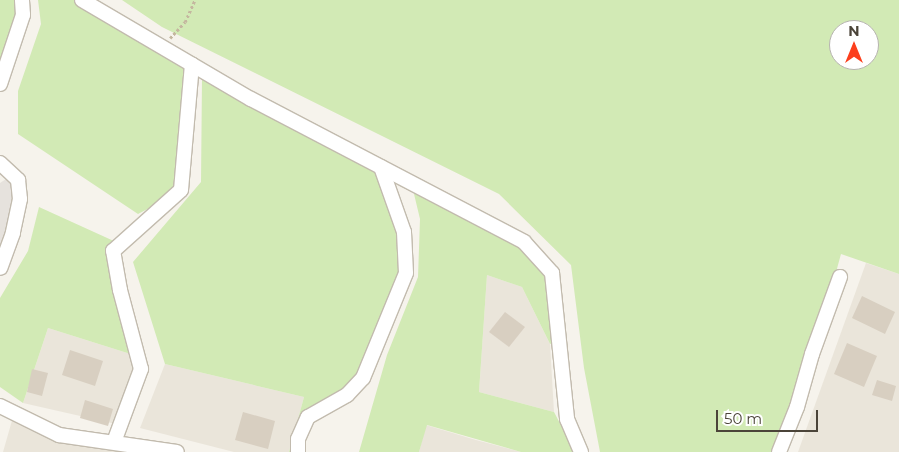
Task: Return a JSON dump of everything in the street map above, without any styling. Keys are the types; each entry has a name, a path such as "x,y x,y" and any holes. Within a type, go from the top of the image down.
{"street":[{"path":"0,84 22,15 22,0"},
{"path":"82,0 251,99 524,242 552,273 567,419 581,452"},
{"path":"114,442 141,369 120,290 113,251 181,190 192,64"},
{"path":"0,163 18,180 20,199 12,232 0,268"},
{"path":"298,452 298,439 308,417 347,396 363,378 406,273 404,232 381,167"},
{"path":"779,452 797,407 812,354 840,277"},
{"path":"0,406 59,435 177,452"}],"path":[{"path":"162,47 185,22 195,0"}],"shaded area":[{"path":"6,179 26,180 4,266 0,272 0,183"},
{"path":"866,263 899,274 899,452 798,452"},
{"path":"487,275 522,287 550,344 554,412 479,392"},
{"path":"48,328 140,357 120,425 23,403"},
{"path":"165,364 304,397 289,452 234,452 140,428"},
{"path":"15,410 129,451 134,452 3,452"},
{"path":"426,425 476,440 521,452 419,452"}],"green space":[{"path":"0,0 20,0 0,78"},
{"path":"38,0 82,0 189,67 174,195 138,214 18,134 18,91 41,24"},
{"path":"122,0 899,0 899,274 841,254 813,356 773,452 600,452 584,368 571,265 499,194 162,27"},
{"path":"202,78 372,153 404,209 405,276 368,378 317,407 300,452 289,452 304,397 165,364 133,262 201,182"},
{"path":"409,173 543,259 562,299 561,340 550,344 522,287 487,275 479,392 554,412 575,452 521,452 427,425 419,452 359,452 387,355 418,277 420,219"},
{"path":"39,207 116,242 140,357 48,328 23,403 0,387 0,298 28,251"}],"building":[{"path":"862,296 895,312 885,334 852,318"},
{"path":"505,312 525,327 509,347 489,332"},
{"path":"847,343 877,356 864,387 834,374"},
{"path":"70,350 103,361 95,386 62,375"},
{"path":"32,369 48,373 42,396 27,392"},
{"path":"877,380 896,386 892,401 872,395"},
{"path":"85,400 113,409 108,426 80,418"},
{"path":"243,412 275,421 268,449 235,440"}]}
